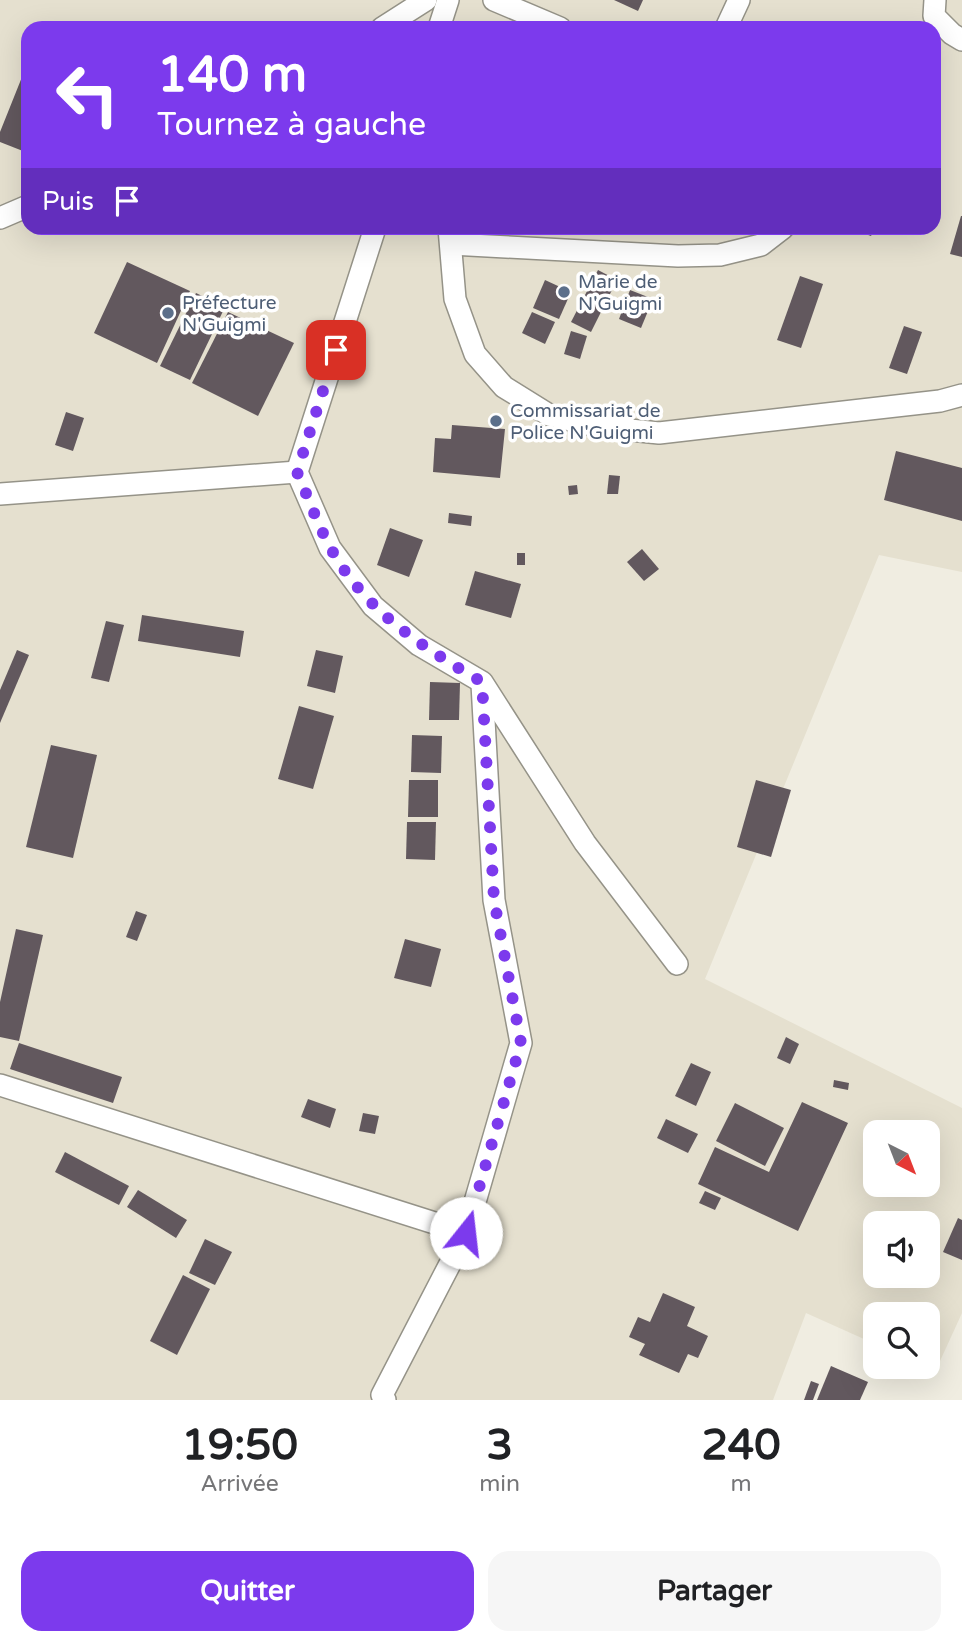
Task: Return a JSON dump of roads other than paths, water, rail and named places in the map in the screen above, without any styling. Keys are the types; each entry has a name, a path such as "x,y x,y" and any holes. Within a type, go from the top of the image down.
{"street":[{"path":"393,21 426,0"},
{"path":"442,21 450,0"},
{"path":"450,0 450,21"},
{"path":"494,0 544,21"},
{"path":"729,21 739,0"},
{"path":"935,0 934,16 939,21"},
{"path":"941,23 962,40"},
{"path":"0,218 21,209"},
{"path":"373,235 297,472 330,548 373,606 419,645 482,682 585,843 677,964"},
{"path":"774,235 761,245 720,254 692,256 450,236 455,299 475,354 504,387 549,415 601,427 659,433 940,401 962,395"},
{"path":"0,494 297,472"},
{"path":"385,1400 382,1395 466,1233 521,1043 494,900 482,682"},
{"path":"0,1085 466,1233"}],"place":[{"name":"Marie de N'Guigmi","path":"564,292"},
{"name":"Préfecture N'Guigmi","path":"168,313"},
{"name":"Commissariat de Police N'Guigmi","path":"496,421"}]}
